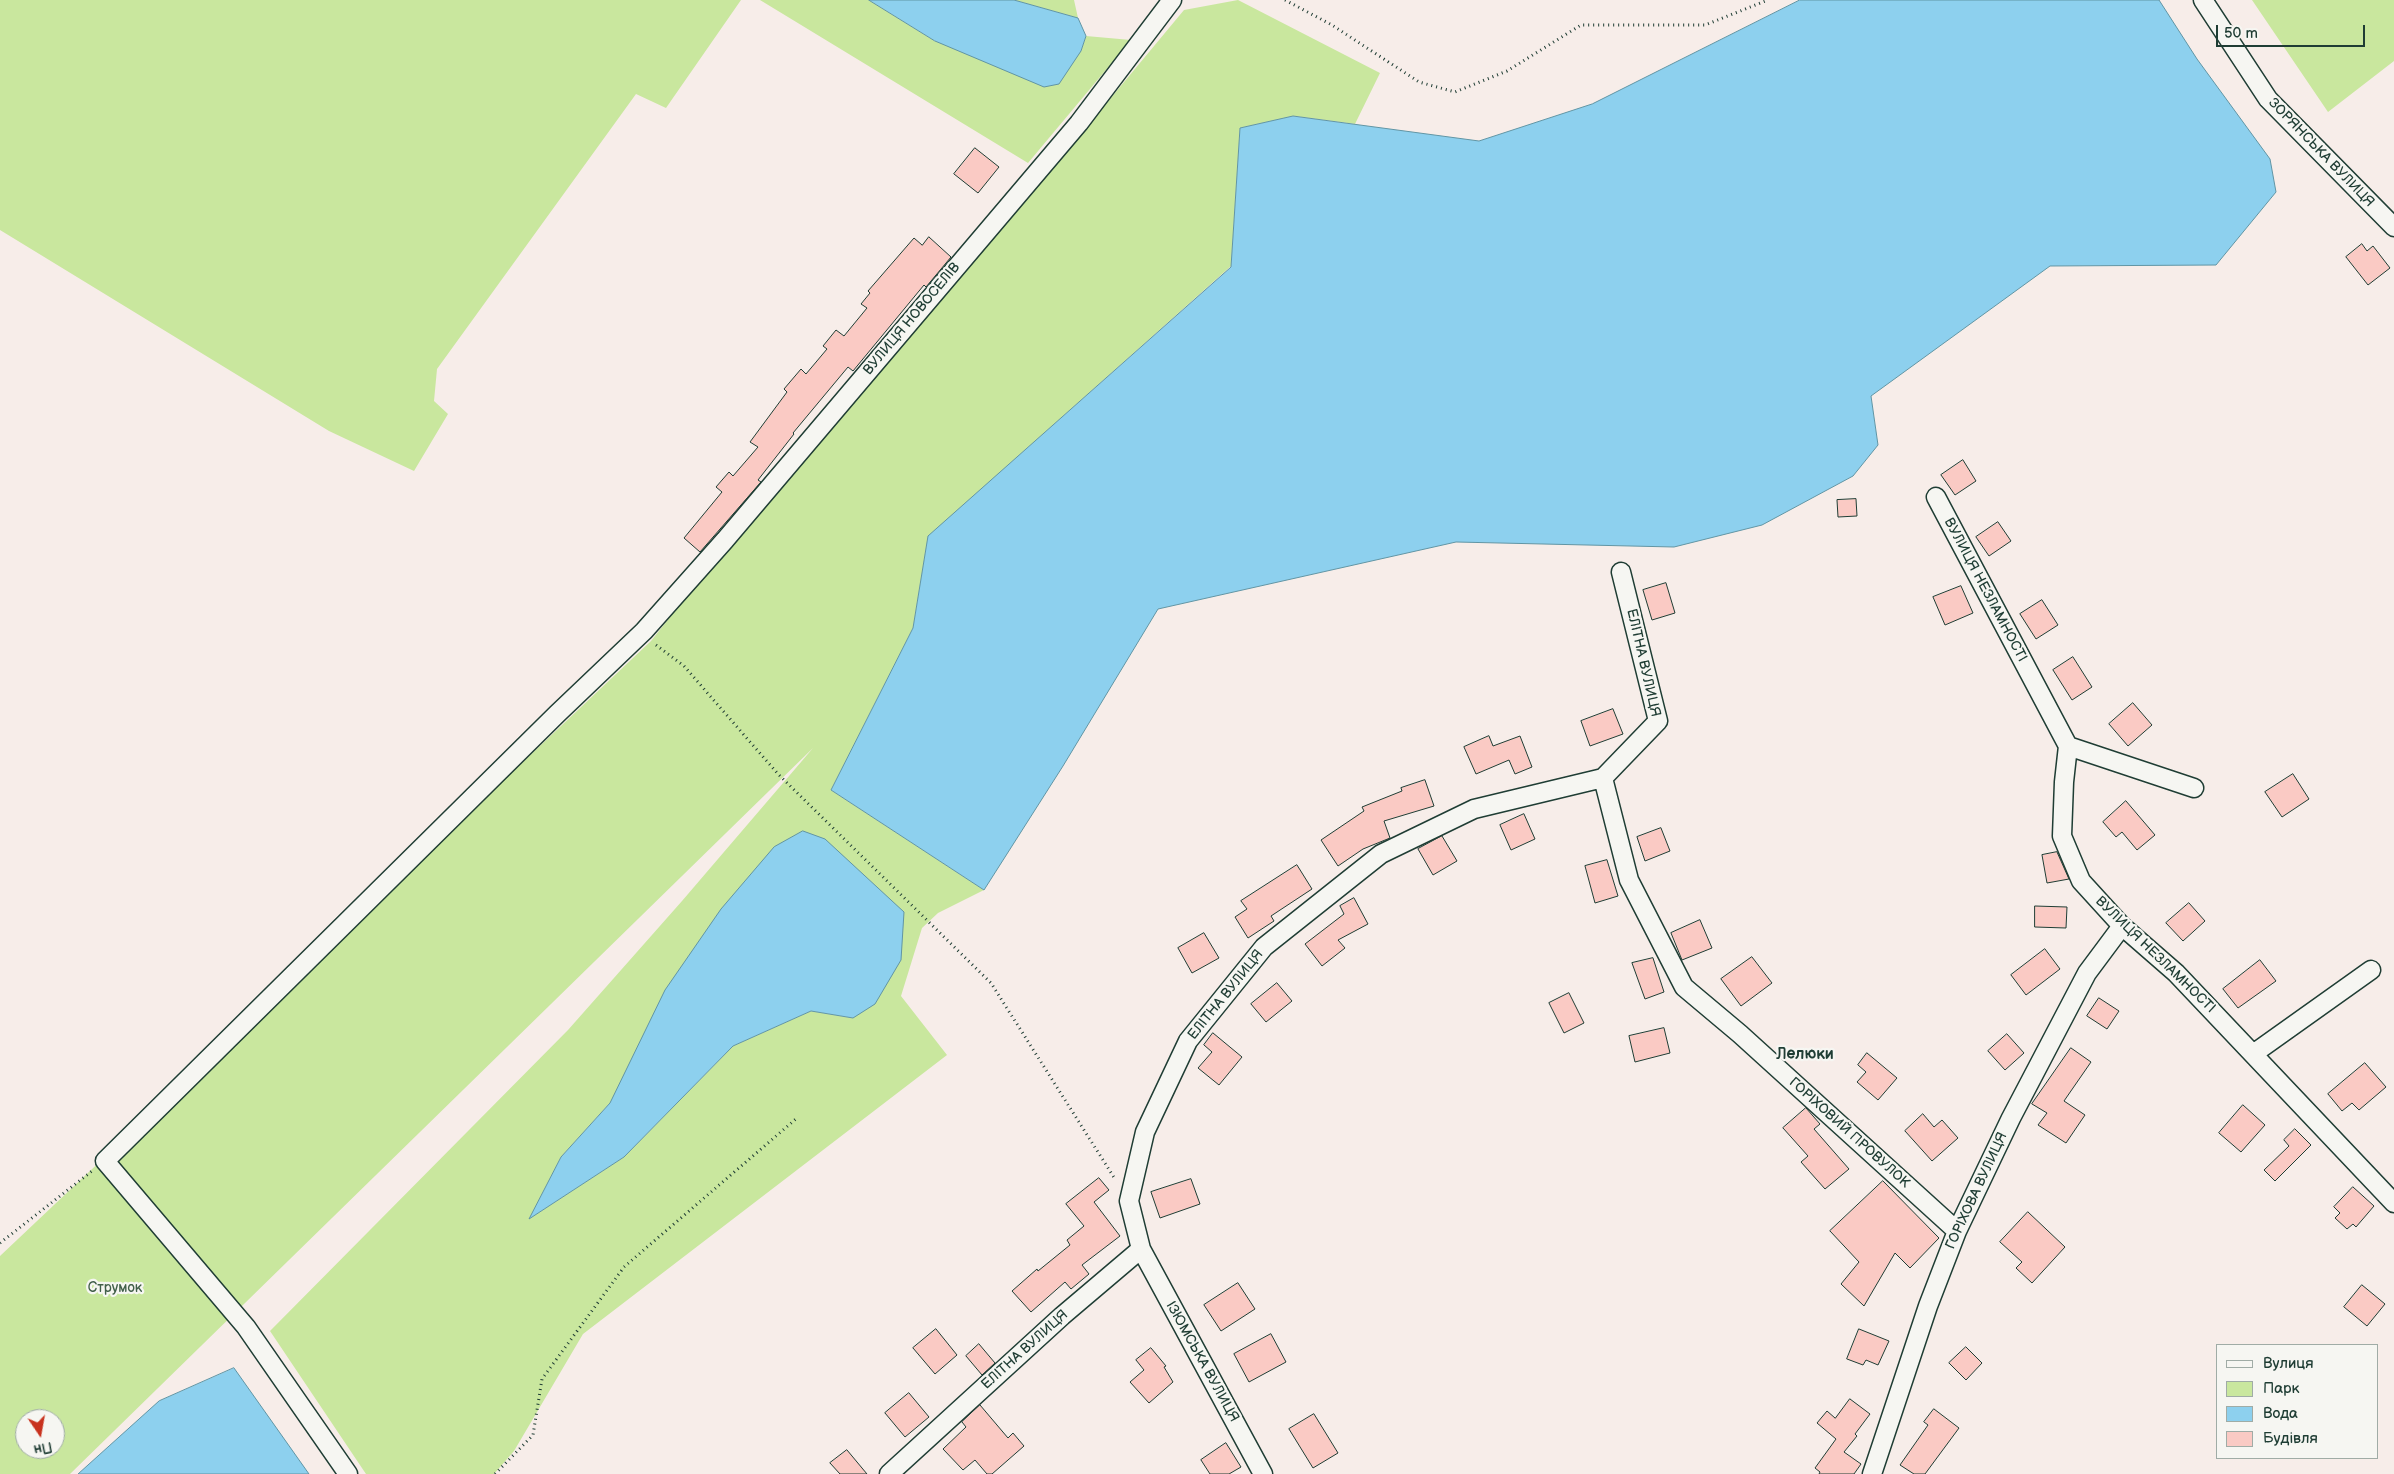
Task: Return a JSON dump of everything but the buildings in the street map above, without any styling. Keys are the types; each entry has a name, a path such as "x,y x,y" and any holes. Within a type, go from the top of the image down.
{"street":[{"name":"ВУЛИЦЯ НОВОСЕЛІВ","path":"105,1161 644,630 725,540 1079,123 1172,0"},
{"name":"ЗОРЯНСЬКА ВУЛИЦЯ","path":"2203,0 2268,99 2394,227"},
{"name":"ВУЛИЦЯ НЕЗЛАМНОСТІ","path":"1936,498 2068,746 2064,782 2062,836 2081,881 2122,926 2176,973 2394,1203"},
{"name":"ЕЛІТНА ВУЛИЦЯ","path":"889,1474 1062,1316 1141,1249 1129,1200 1145,1132 1188,1041 1264,947 1381,854 1474,809 1603,778 1658,721 1621,572"},
{"path":"2068,746 2194,788"},
{"name":"ГОРІХОВИЙ ПРОВУЛОК","path":"1603,778 1629,880 1684,987 1747,1040 1957,1232"},
{"name":"ГОРІХОВА ВУЛИЦЯ","path":"1872,1474 1928,1306 1957,1232 2011,1118 2087,973 2122,926"},
{"path":"2253,1054 2371,970"},
{"path":"105,1161 246,1327 348,1474"},
{"name":"ІЗЮМСЬКА ВУЛИЦЯ","path":"1141,1249 1264,1474"}],"path":[{"path":"1285,0 1332,25 1419,82 1455,92 1507,71 1581,24 1704,25 1768,0"},
{"path":"644,630 651,642 684,666 778,774 991,983 1129,1200"},
{"path":"495,1474 533,1435 542,1379 624,1268 797,1118"},
{"path":"0,1243 105,1161"}],"green space":[{"path":"0,0 741,0 666,108 636,94 437,369 434,401 448,414 414,471 329,431 0,230"},
{"path":"760,0 869,0 935,41 1081,51 1086,36 1131,40 1028,163"},
{"path":"1014,0 1074,0 1078,18"},
{"name":"Струмок","path":"1238,0 1380,73 1355,124 1294,116 1240,128 1231,266 928,537 913,628 831,790 984,890 938,913 922,928 901,996 947,1055 583,1334 514,1451 494,1474 366,1474 270,1331 568,1030 813,748 70,1474 0,1474 0,1256 651,641 689,593 1050,171 1184,10","holes":["901,960 853,1018 811,1011 733,1046 624,1157 530,1218 561,1157 610,1103"]},
{"path":"2252,0 2394,0 2394,61 2328,112"}],"water":[{"path":"869,0 1014,0 1078,18 1086,36 1081,51 1059,84 1044,87 935,41"},
{"path":"1800,0 2159,0 2197,59 2270,159 2276,192 2216,265 2050,266 1871,396 1878,445 1853,476 1762,525 1674,547 1456,542 1158,609 1063,766 984,890 831,790 913,628 928,536 1231,267 1240,128 1293,116 1479,141 1592,104"},
{"path":"803,831 825,839 904,912 901,960 875,1004 853,1018 811,1011 733,1046 624,1157 529,1219 561,1157 610,1103 665,990 721,909 774,847"},
{"path":"234,1368 309,1474 78,1474 159,1401"}],"district":[{"name":"Лелюки","path":"1805,1055"}]}
